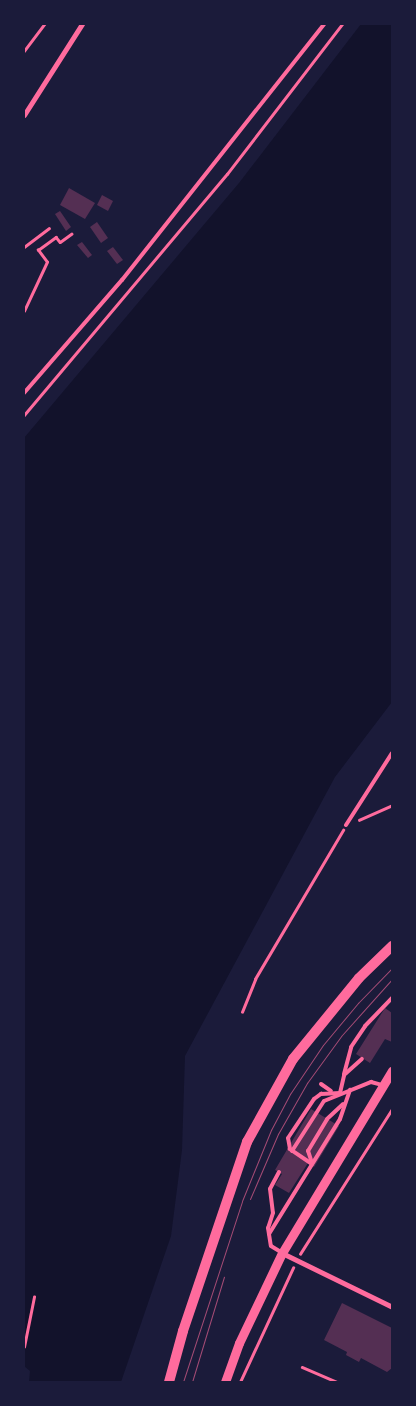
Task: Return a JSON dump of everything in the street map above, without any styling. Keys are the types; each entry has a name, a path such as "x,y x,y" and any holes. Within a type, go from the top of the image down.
{"main road":[{"path":"170,1382 183,1330 247,1142 293,1059 359,978 392,946"}],"street":[{"path":"24,115 81,24"},
{"path":"225,1382 239,1342 282,1253 392,1071"},
{"path":"282,1253 392,1307"}],"lane":[{"path":"24,393 128,272 324,24"},
{"path":"346,825 392,753"},
{"path":"340,1093 351,1047 374,1016 392,998"},
{"path":"344,1075 362,1059"},
{"path":"291,1152 316,1109 324,1100 371,1082 383,1086"},
{"path":"320,1084 334,1092"},
{"path":"269,1234 340,1119 343,1104 350,1090"},
{"path":"312,1164 291,1152 287,1142 307,1109 321,1094 340,1093"},
{"path":"312,1164 308,1151 327,1119 343,1104"},
{"path":"279,1172 269,1196 273,1213 268,1228 271,1246 282,1253"}],"path":[{"path":"24,51 44,24"},
{"path":"24,415 227,174 342,24"},
{"path":"24,247 49,228"},
{"path":"24,311 47,262 38,250 56,237 60,242 71,234"},
{"path":"242,1012 255,979 346,825 392,805"},
{"path":"240,1382 296,1261 392,1109"},
{"path":"24,1347 25,1329 34,1297"},
{"path":"302,1367 337,1382"}],"shaded area":[{"path":"361,24 392,24 392,702 335,777 185,1056 182,1150 171,1236 121,1382 29,1382 30,1371 24,1366 24,438 239,183"}],"building":[{"path":"69,188 95,203 85,219 60,205"},
{"path":"102,195 113,201 108,211 97,205"},
{"path":"60,211 71,227 66,231 55,214"},
{"path":"97,222 108,238 101,243 90,227"},
{"path":"82,242 92,255 88,258 77,245"},
{"path":"113,247 123,260 117,264 107,251"},
{"path":"385,1008 392,1013 392,1042 385,1039 370,1063 356,1054"},
{"path":"311,1109 339,1126 314,1167 308,1163 289,1193 275,1185 282,1174 275,1170"},
{"path":"342,1303 392,1328 392,1368 387,1372 361,1358 359,1362 346,1355 347,1352 324,1340"}],"tram line":[{"path":"183,1382 242,1201 271,1130 290,1094 323,1045 358,1003 392,968"},
{"path":"250,1199 278,1134 307,1083 342,1035 392,979"},
{"path":"192,1382 224,1277"}]}
